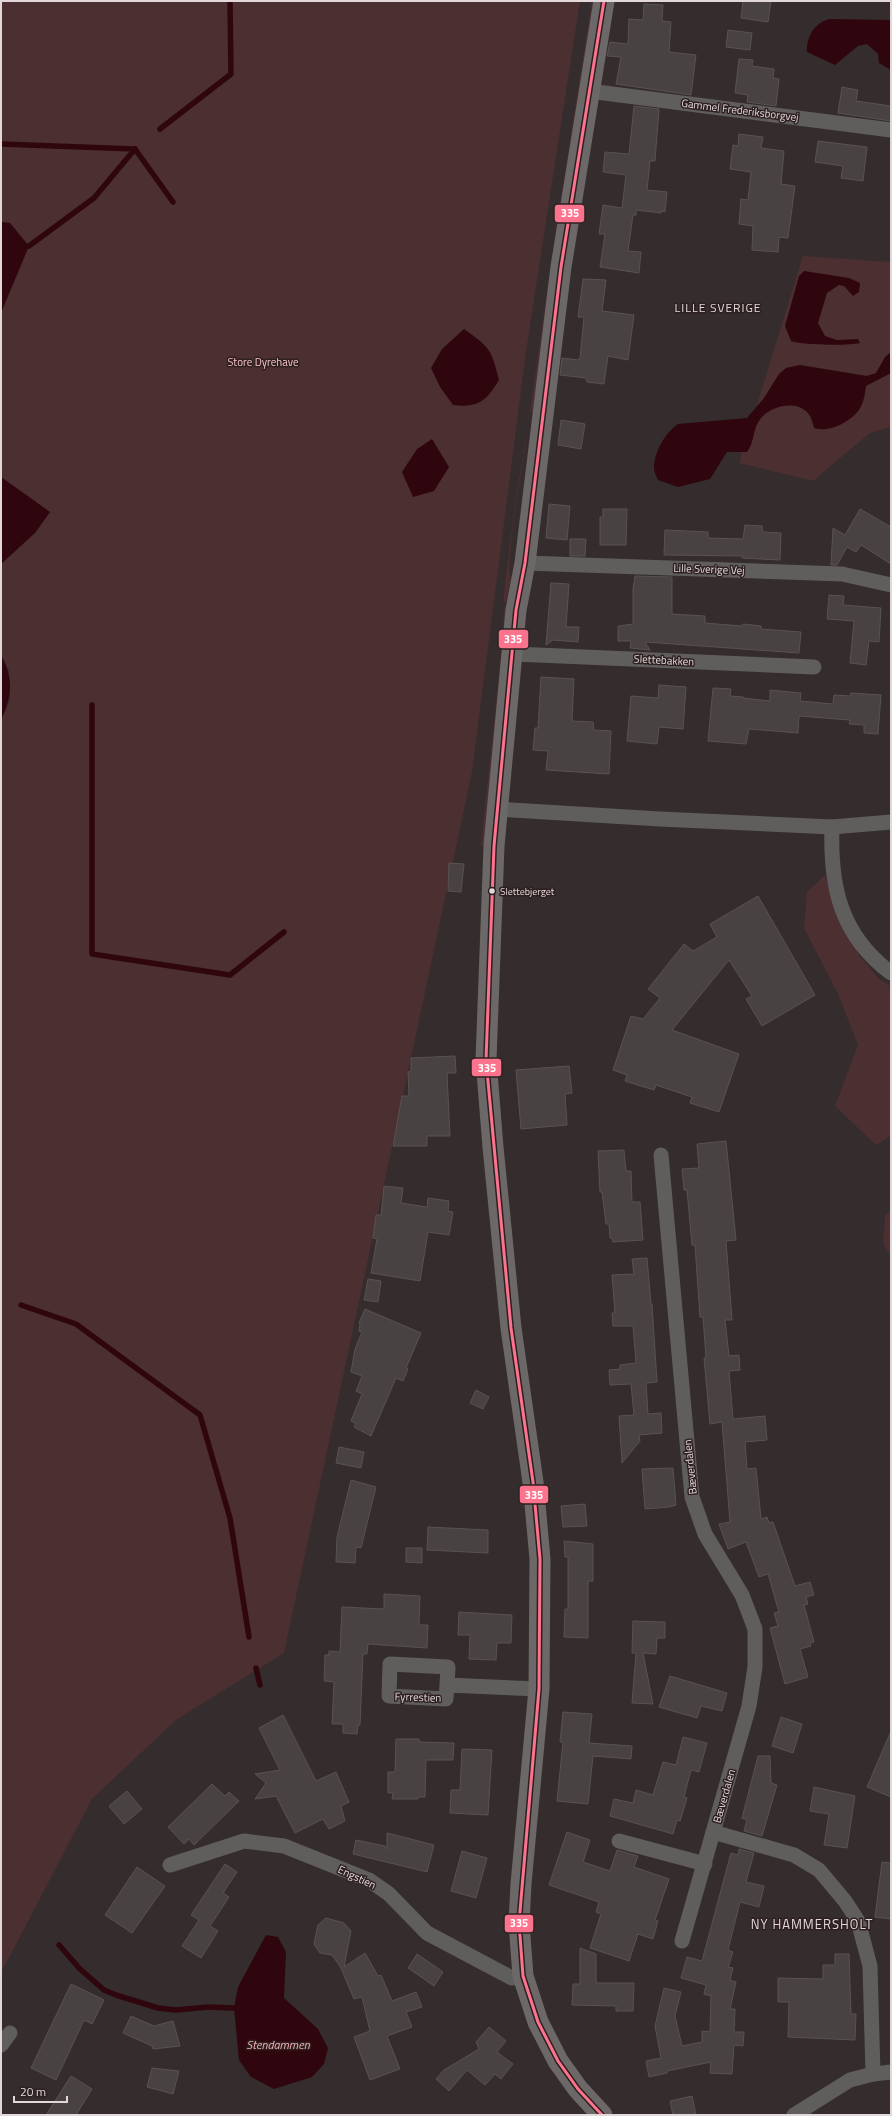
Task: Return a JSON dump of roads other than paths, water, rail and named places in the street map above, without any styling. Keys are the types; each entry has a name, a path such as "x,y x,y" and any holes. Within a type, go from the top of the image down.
{"street":[{"path":"602,2115 578,2089 558,2060 538,2022 523,1976 519,1923 521,1884 539,1689 540,1559 533,1482 511,1328 486,1060 494,858 514,654 516,610 525,563 560,278 604,1"},
{"name":"Gammel Frederiksborgvej","path":"589,91 891,130"},
{"name":"Lille Sverige Vej","path":"525,563 842,574 891,586"},
{"name":"Slettebakken","path":"514,654 814,667"},
{"path":"498,809 660,819 832,827 891,822"},
{"path":"832,827 831,864 836,892 846,919 861,944 880,965 891,973"},
{"name":"Bæverdalen","path":"661,1155 692,1497 704,1534 742,1596 755,1629 755,1667 749,1706 682,1941"},
{"name":"Fyrrestien","path":"447,1685 539,1689"},
{"name":"Bæverdalen","path":"714,1832 794,1855 819,1870 845,1901 858,1921 870,1966 873,2074"},
{"name":"Engstien","path":"170,1865 244,1841 284,1846 369,1880 390,1894 427,1933 512,1978 523,1976"},
{"path":"619,1841 705,1864"},
{"path":"794,2115 850,2080 873,2074 891,2072"}],"water":[{"path":"830,19 891,20 891,70 879,63 878,54 867,44 858,46 835,65 807,52 808,41 812,31 820,23"},
{"path":"1,222 10,223 29,246 1,313"},
{"path":"804,271 849,278 860,283 859,292 853,296 844,286 839,285 827,293 818,323 825,336 837,340 858,339 860,343 825,345 791,341 785,326 799,276"},
{"path":"464,329 479,340 488,350 494,361 499,380 486,398 481,402 462,406 453,405 440,387 431,368 442,349"},
{"path":"891,352 891,373 866,386 865,395 859,410 845,422 832,428 814,428 810,416 800,407 779,407 766,413 758,422 750,448 747,452 727,452 710,479 678,487 658,480 654,470 654,462 658,449 669,432 678,424 747,418 764,398 779,374 786,368 800,365 867,376 876,373 885,357"},
{"path":"432,439 449,467 434,491 413,497 402,472 417,449"},
{"path":"1,477 50,512 35,533 1,564"},
{"path":"1,655 8,672 10,688 5,711 1,720"},
{"name":"Stendammen","path":"266,1935 278,1937 286,1952 284,1998 318,2029 328,2048 324,2064 312,2077 274,2089 251,2077 239,2060 234,2008 238,1987"}],"waterway":[{"path":"160,129 231,74 230,1"},
{"path":"1,144 135,149"},
{"path":"135,149 173,202"},
{"path":"29,246 94,198 135,149"},
{"path":"92,705 92,954 230,975 284,932"},
{"path":"21,1305 76,1324 200,1415 230,1518 249,1637"},
{"path":"256,1668 260,1685"},
{"path":"59,1945 80,1969 104,1990 116,1995 158,2008 176,2010 208,2007 234,2008"}],"place":[{"name":"Slettebjerget","path":"492,891"}],"district":[{"name":"LILLE SVERIGE","path":"718,308"},
{"name":"NY HAMMERSHOLT","path":"812,1924"}],"park label":[{"name":"Store Dyrehave","path":"263,362"}]}
